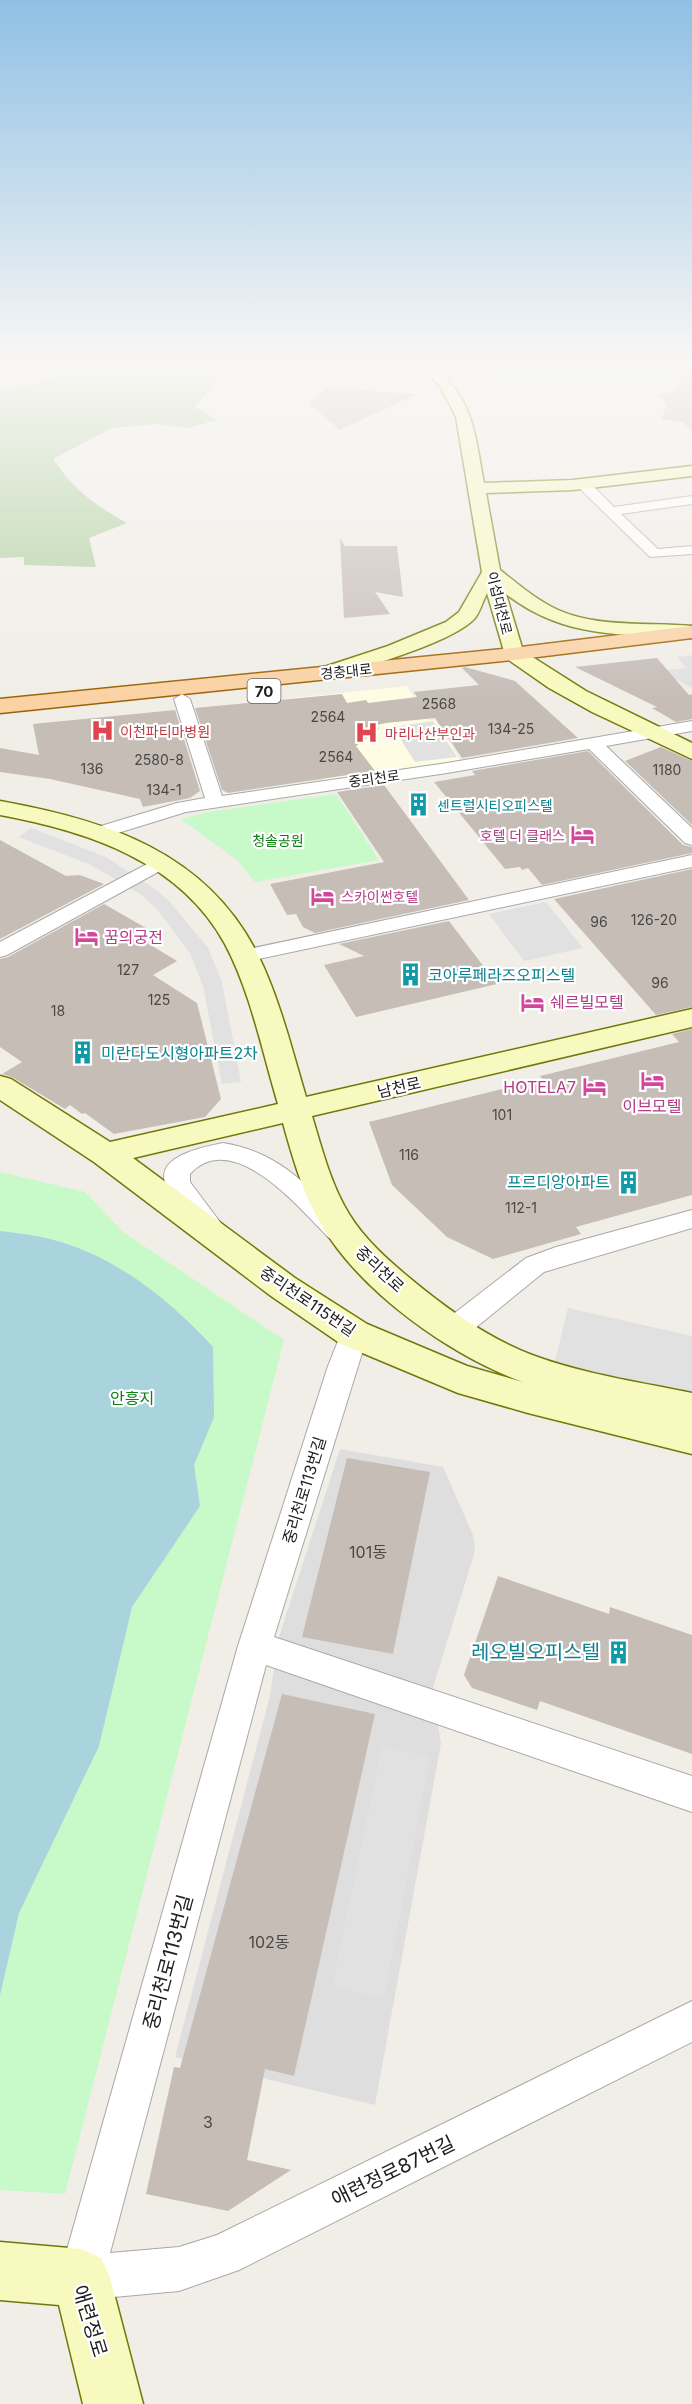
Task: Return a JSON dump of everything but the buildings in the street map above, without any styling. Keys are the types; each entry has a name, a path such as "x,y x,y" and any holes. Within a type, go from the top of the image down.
{"main road":[{"name":"경충대로","path":"0,719 521,660 692,632"},
{"name":"경충대로","path":"0,706 325,673 692,646"}],"street":[{"name":"이섭대천로","path":"475,475 491,572 521,660"},
{"path":"477,488 583,484 657,475"},
{"path":"583,484 655,554 692,550"},
{"path":"611,511 692,500"},
{"path":"325,673 395,650 453,626 467,615 491,572 539,607 554,615 618,627 692,632"},
{"path":"521,660 562,689 692,752"},
{"path":"182,699 215,802"},
{"path":"602,710 607,728 601,739 594,744 692,839"},
{"name":"중리천로","path":"98,833 160,813 215,802 594,744 692,726"},
{"name":"중리천로","path":"0,808 62,821 98,833 162,862 195,889 223,922 244,956 310,1162 330,1209 356,1248 399,1287 453,1330 499,1358 544,1374 692,1408"},
{"path":"244,956 692,861"},
{"path":"0,951 162,862"},
{"name":"남천로","path":"105,1154 692,1018"},
{"name":"중리천로115번길","path":"0,1086 105,1154 283,1287 354,1334 458,1378 528,1398 692,1438"},
{"path":"216,1235 180,1188 176,1178 179,1169 187,1161 213,1152 228,1151 254,1159 278,1176 356,1248"},
{"path":"453,1330 535,1265 692,1219"},
{"name":"중리천로113번길","path":"81,2278 255,1647 354,1334"},
{"path":"255,1647 692,1794"},
{"name":"애련정로87번길","path":"81,2278 179,2269 224,2255 692,2021"},
{"name":"애련정로","path":"0,2271 81,2278 113,2404"}],"shaded area":[{"path":"692,655 692,688 659,671 686,668 677,657"},
{"name":"마리나산부인과","path":"407,686 428,720 435,720 460,760 325,780 284,699"},
{"path":"433,721 457,757 415,762 393,727"},
{"path":"31,828 106,857 155,889 168,900 208,948 222,982 241,1082 222,1084 203,986 190,953 157,909 142,895 91,865 19,837"},
{"path":"546,902 583,948 524,961 489,914"},
{"path":"568,1308 692,1336 692,1397 554,1365"},
{"path":"340,1449 443,1467 473,1535 475,1551 432,1691 441,1743 375,2105 175,2057 270,1696 278,1640"},
{"path":"382,1746 430,1757 384,1999 332,1986"}],"green space":[{"path":"0,475 65,475 86,496 127,523 89,538 96,567 24,565 24,557 0,558"},
{"name":"청솔공원","path":"336,794 379,860 255,882 238,861 181,819 208,812"},
{"name":"안흥지","path":"0,1172 85,1192 123,1232 284,1340 65,2194 0,2190"}],"water":[{"name":"안흥지","path":"0,1231 50,1239 96,1256 139,1281 178,1312 213,1347 214,1417 194,1465 200,1506 132,1607 99,1746 19,1913 0,1995"}],"place":[{"name":"이천파티마병원","path":"102,731"},
{"name":"마리나산부인과","path":"367,733"},
{"name":"센트럴시티오피스텔","path":"419,805"},
{"name":"호텔 더 클래스","path":"583,835"},
{"name":"스카이썬호텔","path":"323,896"},
{"name":"꿈의궁전","path":"86,937"},
{"name":"코아루페라즈오피스텔","path":"410,975"},
{"name":"쉐르빌모텔","path":"532,1002"},
{"name":"미란다도시형아파트2차","path":"83,1053"},
{"name":"이브모텔","path":"652,1081"},
{"name":"HOTELA7","path":"594,1087"},
{"name":"프르디앙아파트","path":"628,1182"},
{"name":"레오빌오피스텔","path":"618,1652"}]}
